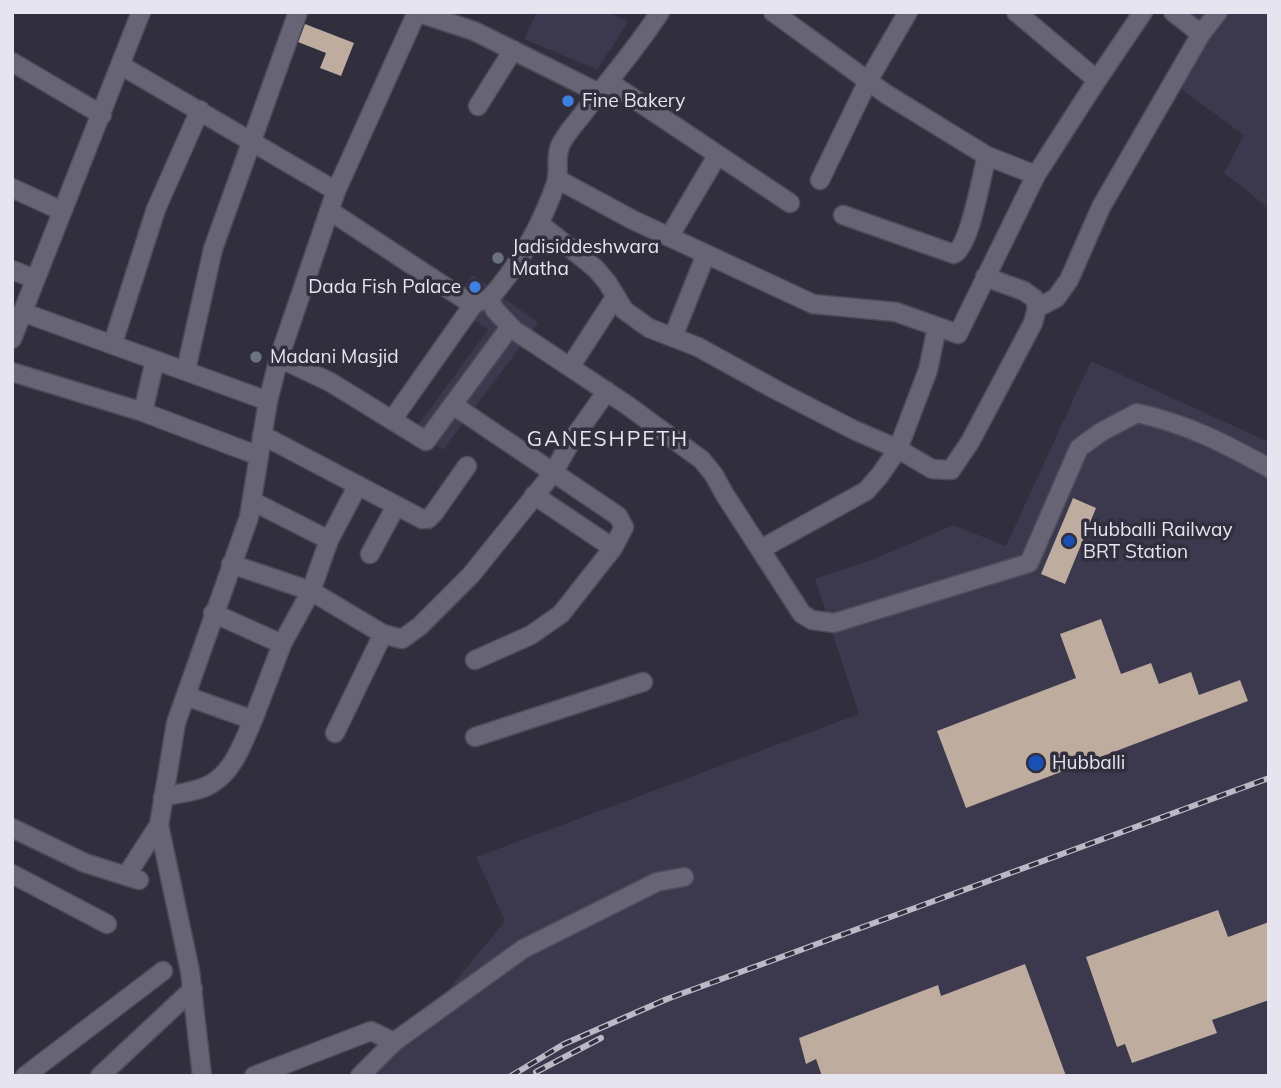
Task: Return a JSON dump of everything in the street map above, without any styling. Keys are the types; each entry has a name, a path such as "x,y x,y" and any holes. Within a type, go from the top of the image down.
{"street":[{"path":"12,340 141,12"},
{"path":"12,828 85,863 133,878 159,825 176,723 252,501 268,401 279,358 336,191 417,12 474,31 604,87 790,203"},
{"path":"392,420 481,302 498,288 540,223 557,179 556,164 560,145 637,48 660,12"},
{"path":"773,12 868,81 987,156 1036,175"},
{"path":"820,180 868,81 908,12"},
{"path":"1016,12 1097,80"},
{"path":"557,179 669,237 813,304 896,312 958,334 1036,175 1143,12"},
{"path":"1174,12 1201,34"},
{"path":"1037,308 1056,298 1069,280 1101,207 1201,34 1218,12"},
{"path":"186,370 213,249 295,13"},
{"path":"478,106 513,50"},
{"path":"12,62 102,115"},
{"path":"122,66 336,191"},
{"path":"113,343 156,209 200,110"},
{"path":"669,237 717,156"},
{"path":"843,215 954,254 959,251 966,238 987,156"},
{"path":"12,188 62,211"},
{"path":"330,211 481,302 510,327 607,391 702,460 802,614 812,620 834,623 1030,563 1079,448 1101,432 1137,413 1172,421 1269,468"},
{"path":"540,223 595,268 624,310 649,328 698,347 932,469 951,470 970,443 1033,323 1037,308 1035,299 1024,291 985,277"},
{"path":"673,337 706,254"},
{"path":"12,270 35,279"},
{"path":"570,367 616,296"},
{"path":"22,312 268,401"},
{"path":"279,358 330,382 426,441 510,327"},
{"path":"761,549 866,491 898,449 928,370 937,327"},
{"path":"142,412 155,360"},
{"path":"12,372 142,412 259,456"},
{"path":"231,564 311,591 383,634 402,639 420,626 471,575 553,473 570,443 607,391"},
{"path":"453,405 623,520 624,527 613,548 561,614 531,635 475,660"},
{"path":"262,435 414,516 428,519 467,466"},
{"path":"163,797 211,785 236,758 282,644 311,591 329,540 358,485"},
{"path":"534,495 613,548"},
{"path":"252,501 329,540"},
{"path":"370,554 396,506"},
{"path":"213,613 282,644"},
{"path":"335,733 383,634"},
{"path":"475,737 643,682"},
{"path":"186,696 253,720"},
{"path":"159,825 193,989 202,1076"},
{"path":"12,874 107,924"},
{"path":"360,1076 394,1042 523,948 657,882 684,877"},
{"path":"25,1076 163,971"},
{"path":"100,1076 193,989"},
{"path":"254,1076 371,1031 394,1042"}],"shaded area":[{"path":"537,12 609,12 628,22 597,70 524,39"},
{"path":"1185,12 1269,12 1269,203 1266,206 1224,173 1244,135 1175,85 1214,32"},
{"path":"473,275 538,323 443,450 415,429 488,330 452,303"},
{"path":"1091,361 1269,442 1269,1076 373,1076 403,1045 505,921 476,857 859,714 815,579 874,559 953,525 1006,546"}],"building":[{"path":"305,24 354,43 341,76 320,68 326,53 298,42"},
{"name":"Hubballi Railway BRT Station","path":"1073,498 1096,508 1065,584 1041,574"},
{"path":"1101,619 1121,674 1151,663 1159,684 1191,672 1199,695 1240,680 1248,701 966,808 937,731 1076,678 1060,634"},
{"path":"1218,910 1228,937 1269,922 1269,1000 1212,1020 1217,1033 1132,1063 1125,1044 1117,1047 1086,957"},
{"path":"1025,964 1066,1076 822,1076 816,1059 806,1064 799,1038 938,985 941,996"}],"railway":[{"path":"511,1076 564,1044 667,999 1269,778"},
{"path":"536,1072 601,1038"}],"place":[{"name":"Fine Bakery","path":"568,101"},
{"name":"Jadisiddeshwara Matha","path":"498,258"},
{"name":"Dada Fish Palace","path":"475,287"},
{"name":"Madani Masjid","path":"256,357"},
{"name":"Hubballi Railway BRT Station","path":"1069,541"},
{"name":"Hubballi","path":"1036,763"}],"district":[{"name":"GANESHPETH","path":"608,440"}]}
